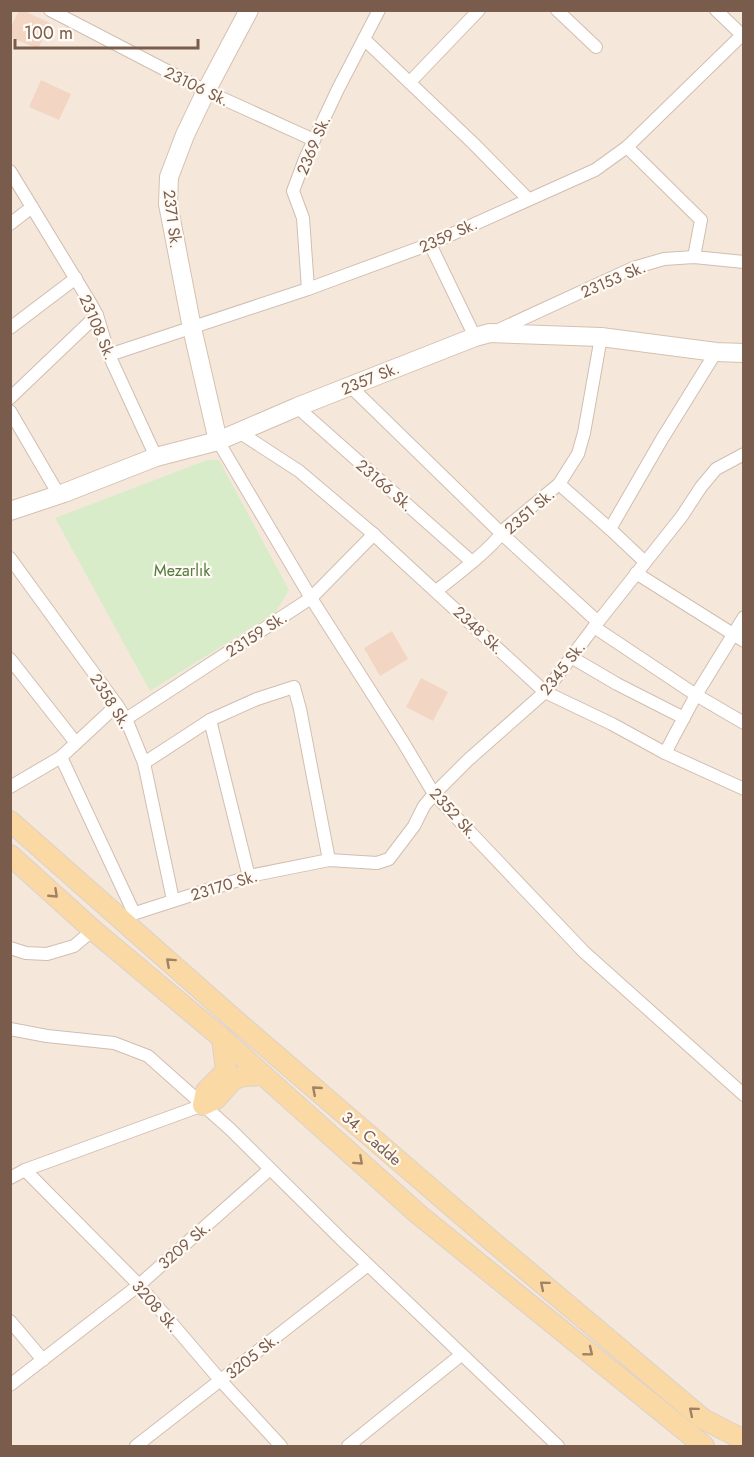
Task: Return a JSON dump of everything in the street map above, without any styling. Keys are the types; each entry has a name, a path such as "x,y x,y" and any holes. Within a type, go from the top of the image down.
{"main road":[{"name":"34. Cadde","path":"10,821 127,915 234,1019 475,1227 703,1419 744,1440"},
{"name":"34. Cadde","path":"10,855 93,930 222,1038 418,1214 690,1439 704,1446"},
{"path":"222,1038 230,1075"},
{"path":"203,1105 206,1091 230,1075 263,1075"}],"street":[{"name":"23106 Sk.","path":"50,10 206,91 314,140"},
{"name":"2371 Sk.","path":"218,441 192,328 168,204 169,177 185,135 206,91 249,10"},
{"name":"2369 Sk.","path":"308,289 303,218 293,191 305,159 338,89 379,10"},
{"path":"410,82 479,10"},
{"path":"557,10 596,47"},
{"path":"716,10 743,36"},
{"name":"2359 Sk.","path":"109,355 308,289 430,244 595,170 627,147 743,36"},
{"path":"364,39 528,199"},
{"path":"627,147 701,220 694,257"},
{"name":"23108 Sk.","path":"10,171 97,315 109,355 156,457"},
{"path":"10,224 32,207"},
{"path":"430,244 483,335"},
{"name":"23153 Sk.","path":"483,335 633,268 663,259 694,257 744,261"},
{"path":"10,328 76,278"},
{"path":"10,398 97,315"},
{"name":"2357 Sk.","path":"10,511 59,495 156,457 218,441 297,407 483,335 601,338 716,352 744,353"},
{"name":"2351 Sk.","path":"436,591 472,562 506,528 560,484 578,454 584,433 601,338"},
{"path":"610,529 716,352"},
{"path":"350,386 596,624 696,695 744,723"},
{"name":"23166 Sk.","path":"297,407 472,562"},
{"path":"10,411 59,495"},
{"name":"2348 Sk.","path":"239,432 299,471 374,534 545,692 612,724 665,753 744,789"},
{"name":"2352 Sk.","path":"218,441 311,598 434,794 585,952 744,1095"},
{"name":"2345 Sk.","path":"329,860 377,863 389,859 434,794 468,760 545,692 716,469 744,454"},
{"path":"560,484 645,562"},
{"name":"23159 Sk.","path":"126,719 311,598 374,534"},
{"name":"2358 Sk.","path":"10,558 126,719 144,763 173,900"},
{"path":"636,573 738,638"},
{"path":"665,753 696,695 738,638 744,617"},
{"path":"571,657 617,684 684,718"},
{"path":"10,659 76,743"},
{"path":"144,763 210,720 257,699 294,687 329,860"},
{"path":"10,787 61,757 117,705"},
{"path":"210,720 249,877"},
{"path":"61,757 127,915"},
{"name":"23170 Sk.","path":"127,915 249,877 329,860"},
{"path":"10,948 26,953 47,954 74,946 93,930"},
{"path":"10,1029 47,1036 114,1043 148,1056 230,1129 553,1445"},
{"path":"10,1178 24,1170 203,1105"},
{"name":"3209 Sk.","path":"10,1386 139,1285 270,1169"},
{"name":"3208 Sk.","path":"24,1170 139,1285 220,1381 281,1446"},
{"name":"3205 Sk.","path":"136,1446 368,1265"},
{"path":"10,1321 43,1360"},
{"path":"348,1446 461,1355"}],"shaded area":[{"path":"11,11 743,11 743,1446 11,1446"}],"green space":[{"name":"Mezarlık","path":"207,460 219,460 289,590 275,613 150,691 55,518"}],"building":[{"path":"19,10 50,23 38,49 10,37 10,29"},
{"path":"41,80 71,94 59,120 29,107"},
{"path":"392,631 408,659 380,676 364,648"},
{"path":"421,678 448,692 433,721 406,707"}]}
